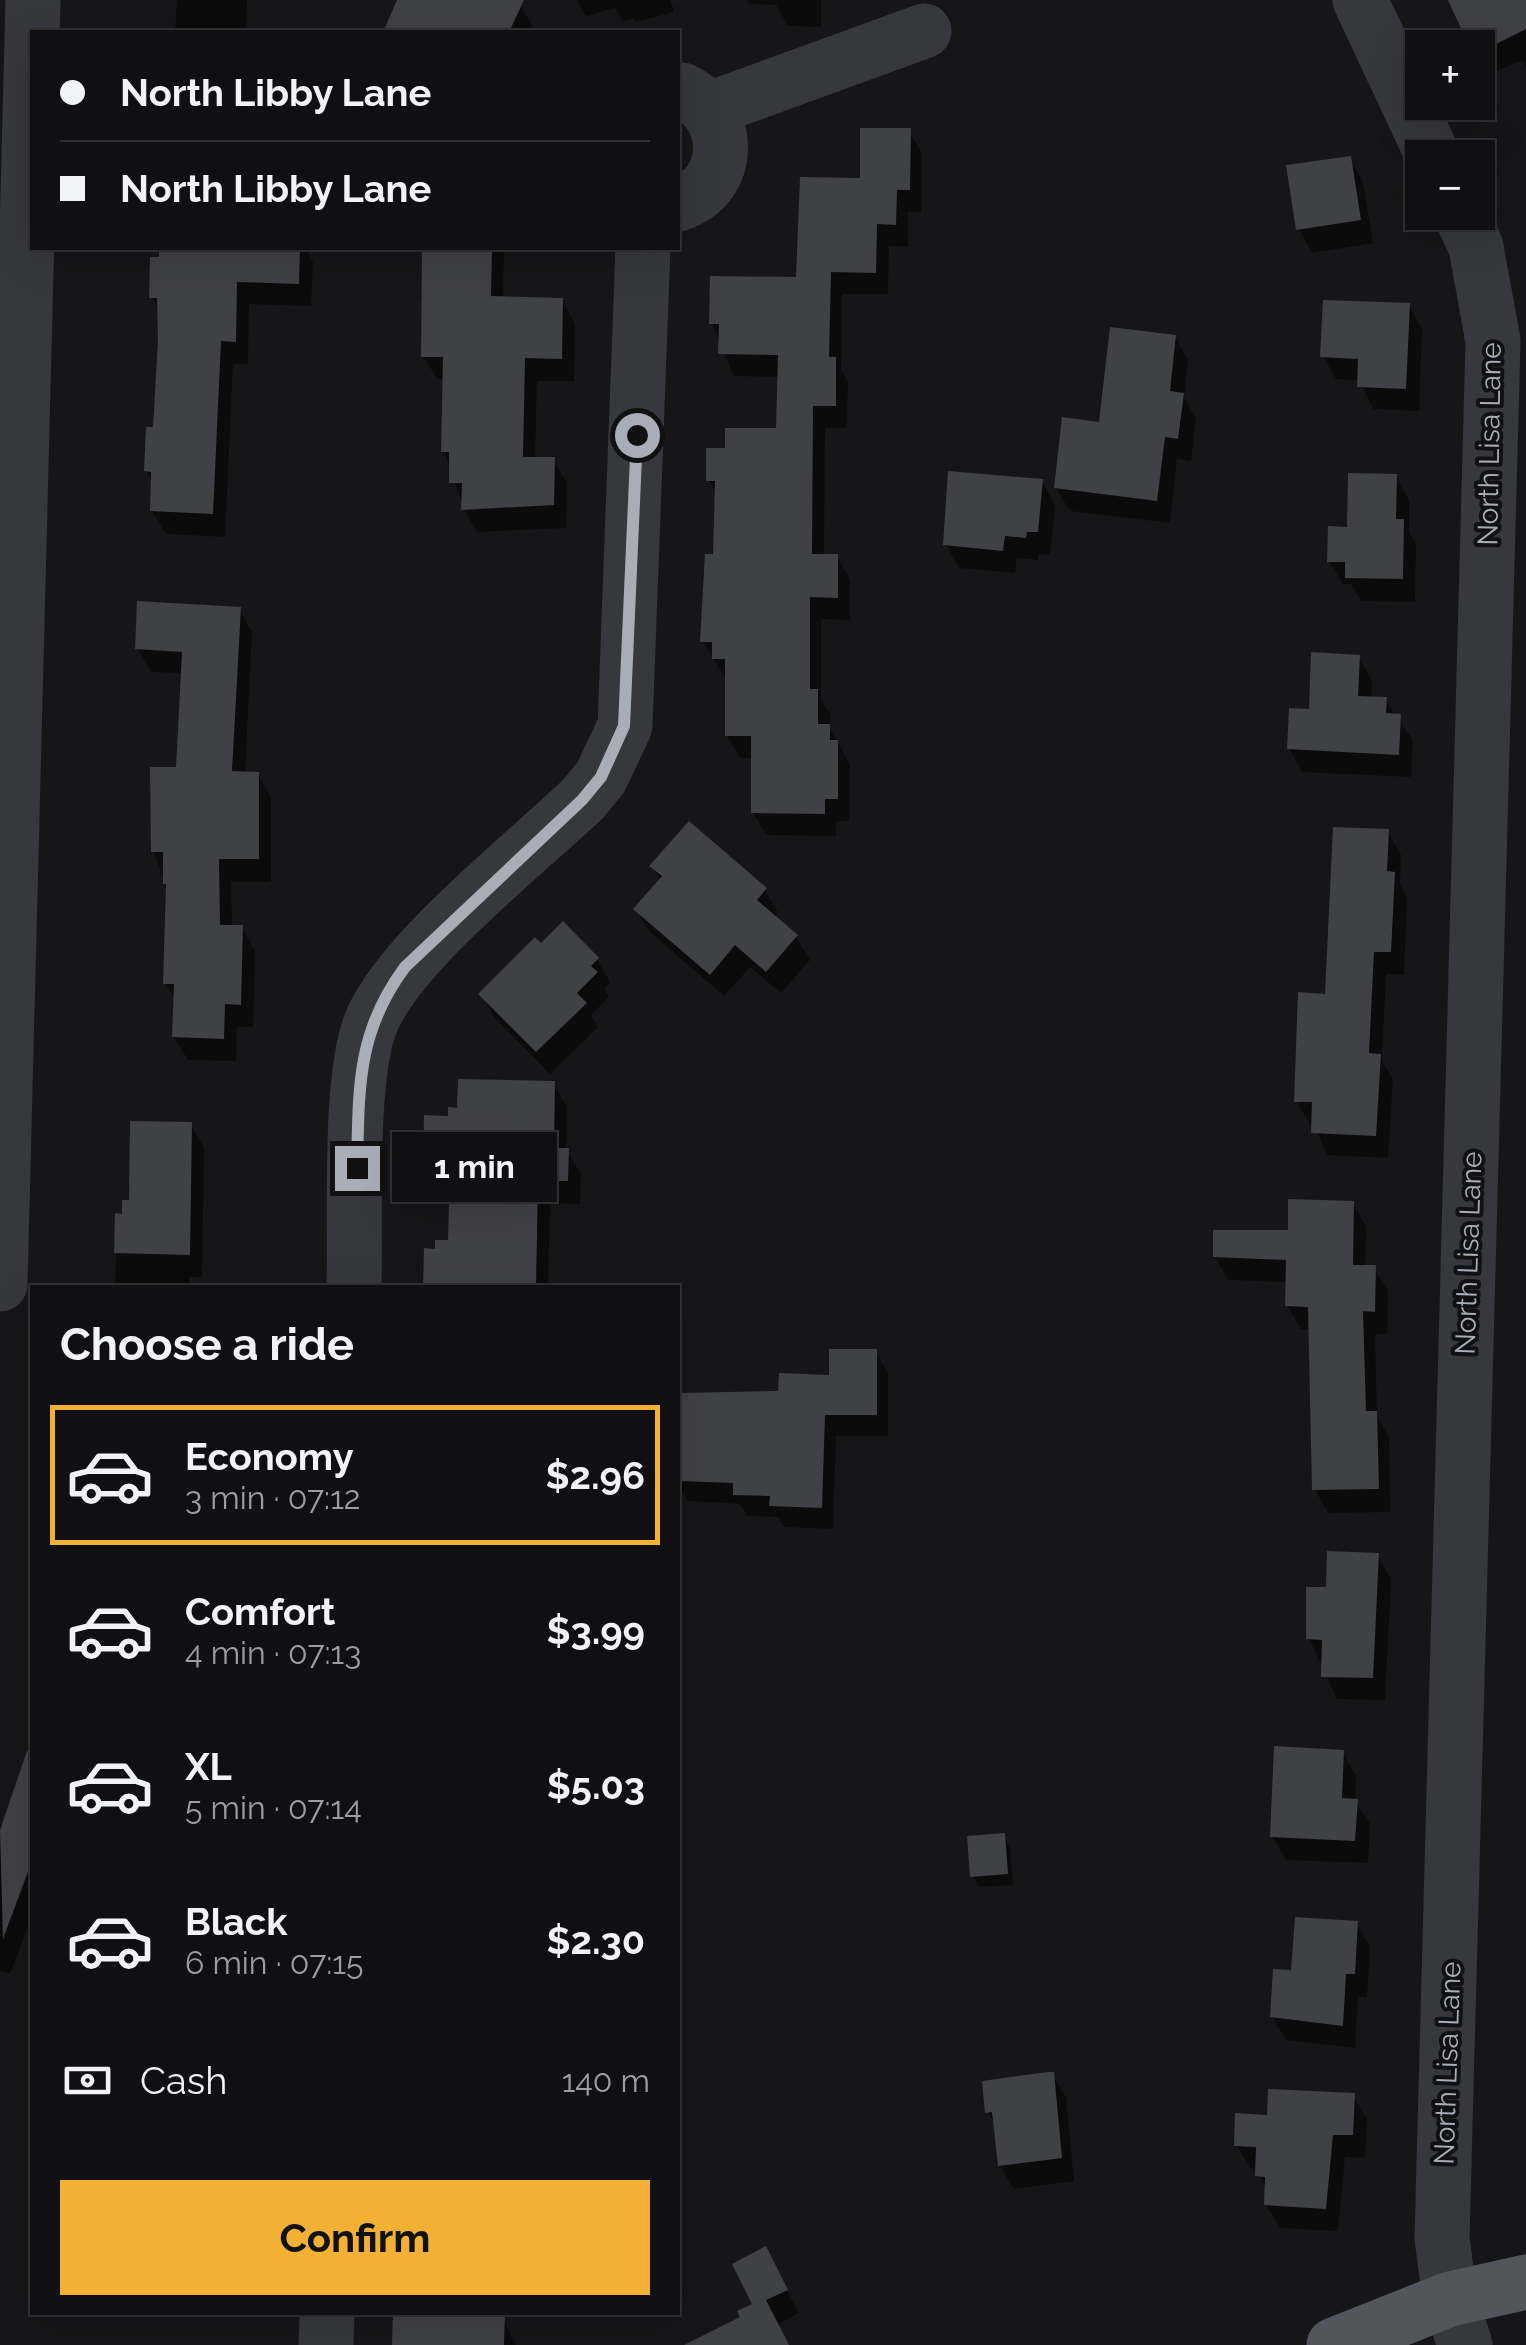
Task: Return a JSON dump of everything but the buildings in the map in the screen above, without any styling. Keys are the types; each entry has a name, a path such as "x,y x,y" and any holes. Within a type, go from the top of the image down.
{"main road":[{"path":"1334,2345 1458,2322 1526,2282"}],"street":[{"path":"32,30 33,0"},
{"path":"1360,0 1426,140"},
{"path":"680,203 699,194 720,163 722,144 694,98 924,32"},
{"path":"0,1284 30,117"},
{"name":"North Lisa Lane","path":"1458,2322 1442,2238 1492,341 1476,248 1468,230"},
{"path":"354,1285 360,1089 370,1023 405,967 582,800 601,777 624,726 643,250"},
{"path":"326,2345 327,2315"}],"route":[{"path":"357,1168 363,1052 370,1023 385,994 405,967 582,800 601,777 624,726 637,435"}]}
